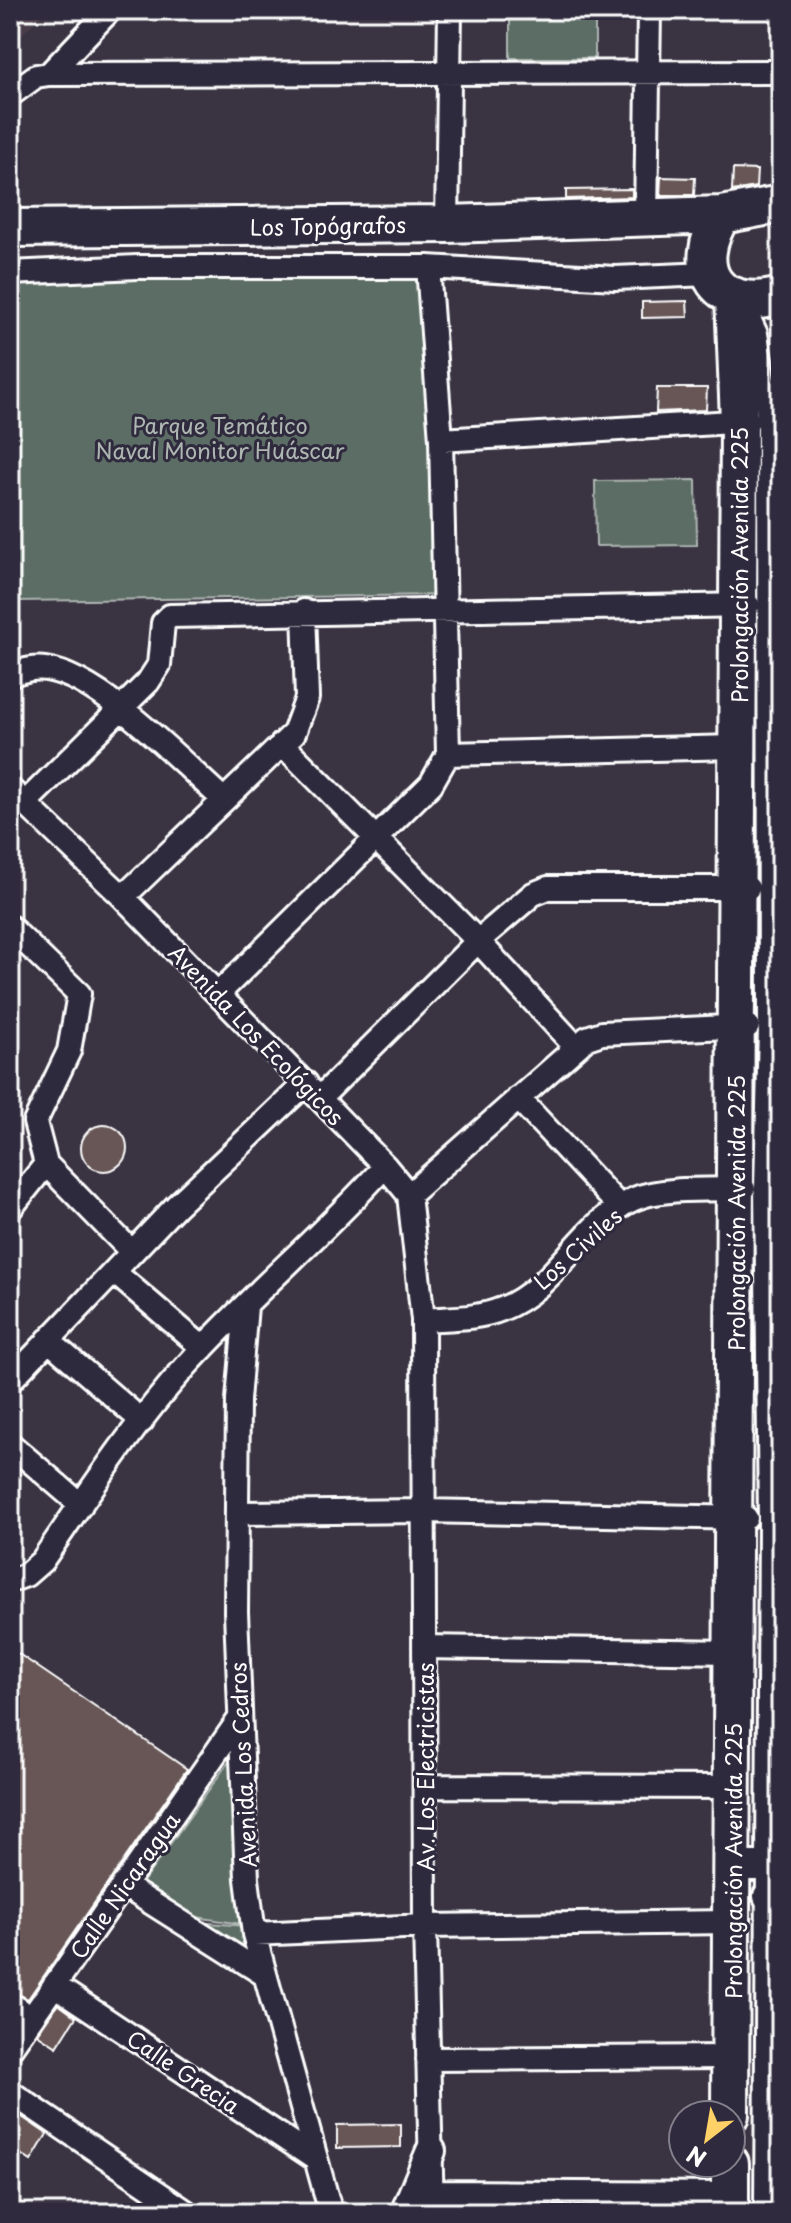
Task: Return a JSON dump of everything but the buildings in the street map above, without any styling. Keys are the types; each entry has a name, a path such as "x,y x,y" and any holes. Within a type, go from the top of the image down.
{"main road":[{"name":"Los Topógrafos","path":"10,228 447,224 646,218 722,215 781,204"},
{"name":"Prolongación Avenida 225","path":"722,215 705,246 721,286 763,421 761,1188 734,1518 730,2099"},
{"path":"646,218 689,243 721,286 758,300 781,296"}],"street":[{"path":"49,74 110,10"},
{"path":"447,224 450,10"},
{"path":"646,218 649,10"},
{"path":"10,95 36,76 49,74 781,72"},
{"path":"10,273 137,267 428,267 721,286"},
{"path":"218,994 431,784 448,754 441,440 428,267"},
{"path":"441,440 763,421"},
{"path":"17,796 122,709 159,665 165,618 304,611 762,605"},
{"path":"123,897 294,733 307,698 304,611"},
{"path":"10,675 44,668 64,673 122,709 224,800"},
{"path":"282,744 478,941 575,1046"},
{"path":"448,754 762,747"},
{"name":"Avenida Los Ecológicos","path":"17,796 123,897 385,1166 409,1195"},
{"path":"10,1381 132,1252 533,894 548,888 762,888"},
{"path":"10,927 79,994 69,1051 35,1122 46,1164 132,1252"},
{"path":"423,1320 409,1195 575,1046 602,1033 762,1027"},
{"path":"518,1098 620,1207"},
{"path":"10,1209 46,1164"},
{"path":"10,1581 26,1575 42,1561 142,1421 203,1348 339,1217 385,1166"},
{"name":"Los Civiles","path":"423,1320 486,1314 505,1309 552,1274 620,1207 650,1195 761,1188"},
{"name":"Prolongación Avenida 225","path":"761,1188 776,1519 774,1896 766,2213"},
{"path":"114,1272 203,1348"},
{"name":"Avenida Los Cedros","path":"246,1306 238,1400 238,1721 254,1934 331,2213"},
{"name":"Av. Los Electricistas","path":"423,1320 425,1926 432,2202"},
{"path":"48,1340 142,1421"},
{"path":"10,1444 81,1505"},
{"path":"239,1513 423,1511 776,1519"},
{"path":"424,1647 733,1652"},
{"name":"Calle Nicaragua","path":"10,2049 238,1721"},
{"path":"425,1786 733,1787"},
{"path":"732,1866 774,1866"},
{"path":"123,1885 265,1975"},
{"path":"254,1934 425,1926 732,1922"},
{"name":"Calle Grecia","path":"54,1985 314,2158"},
{"path":"428,2059 730,2057"},
{"path":"10,2092 188,2213"},
{"path":"405,2213 431,2151"},
{"path":"432,2202 730,2190"}],"shaded area":[{"path":"10,10 47,10 10,46"}],"green space":[{"path":"510,10 595,10 595,58 510,58"},
{"name":"Parque Temático Naval Monitor Huáscar","path":"12,277 421,277 441,595 18,601 10,594"},
{"path":"696,480 697,545 596,546 595,481"},
{"path":"230,1760 241,1924 171,1913 138,1889"},
{"path":"185,1921 245,1926 243,1953"}]}
